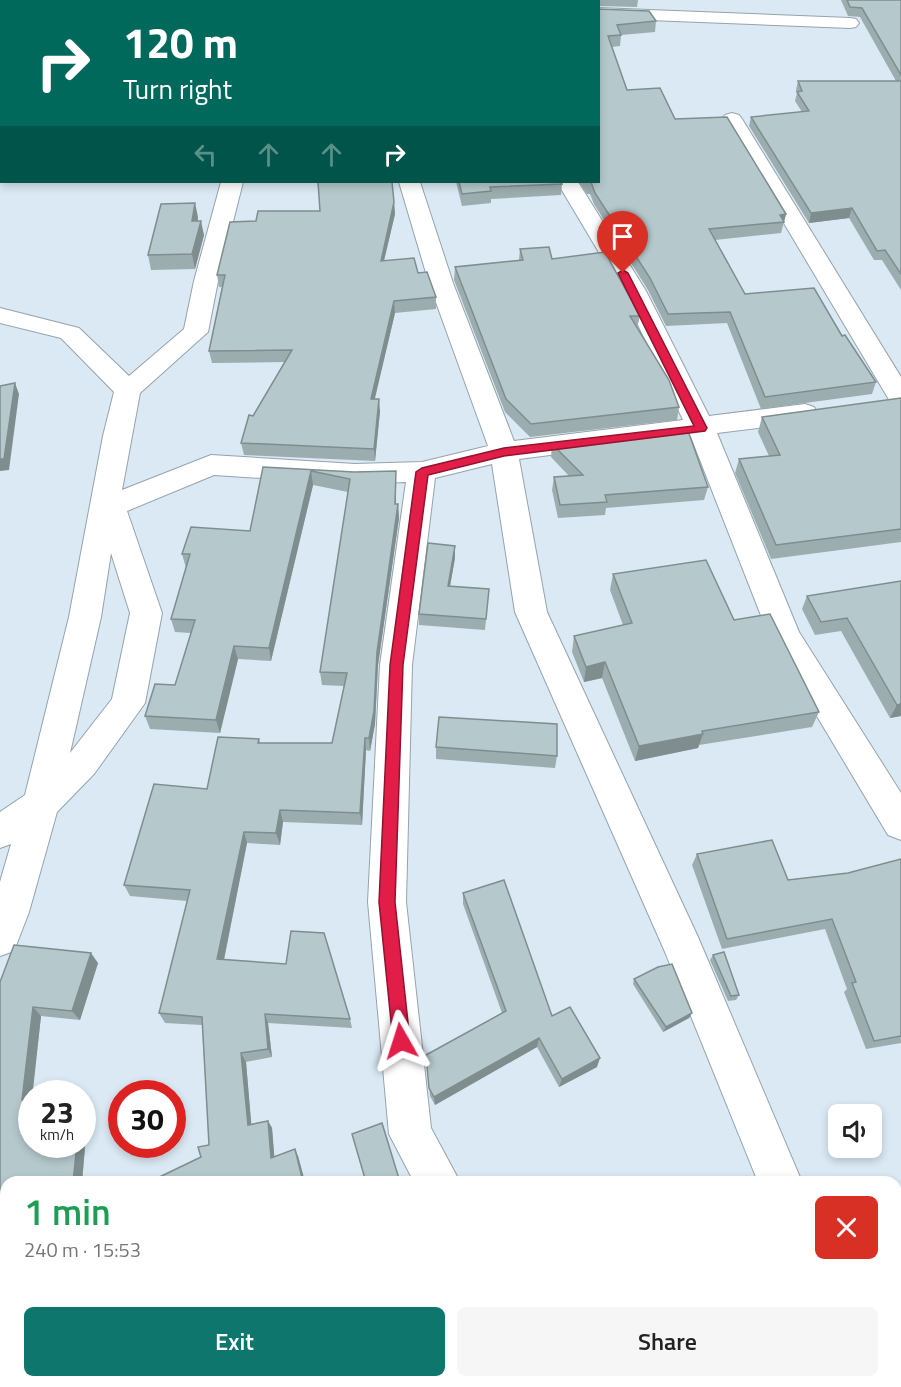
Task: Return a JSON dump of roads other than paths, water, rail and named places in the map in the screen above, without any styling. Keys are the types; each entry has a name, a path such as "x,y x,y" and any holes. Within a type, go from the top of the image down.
{"street":[{"path":"600,14 640,6 850,23"},
{"path":"732,119 901,399 866,405"},
{"path":"0,938 10,912 41,804 85,617 117,436 128,390 196,332 206,281 232,183"},
{"path":"409,183 441,283 504,452 531,612 684,950 778,1176"},
{"path":"568,183 582,202 634,291 701,428 785,636 901,824"},
{"path":"0,315 70,333 128,390"},
{"path":"0,832 41,804 82,764 128,704 146,613 111,506 211,465 355,474 422,472 504,452 830,410"},
{"path":"422,472 396,665 387,902 410,1134 434,1176"}]}
